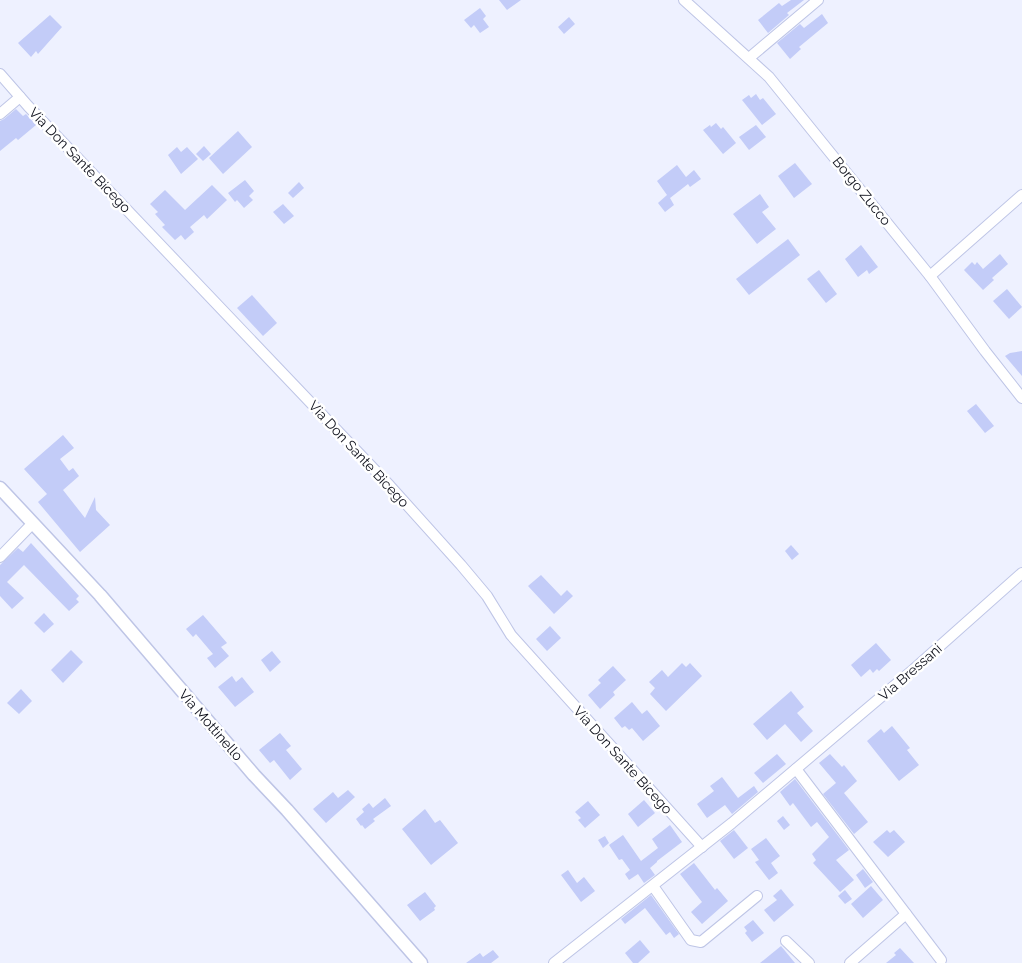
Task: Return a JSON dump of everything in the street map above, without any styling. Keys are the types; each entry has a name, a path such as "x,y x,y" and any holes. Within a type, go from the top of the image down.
{"street":[{"name":"Borgo Zucco","path":"684,0 769,76 930,276 1022,398"},
{"path":"749,58 818,0"},
{"name":"Via Don Sante Bicego","path":"0,74 409,507 487,596 511,634 702,847"},
{"path":"0,114 20,97"},
{"path":"930,276 1022,195"},
{"name":"Via Mottinello","path":"0,488 100,595 254,775 421,963"},
{"path":"0,557 33,523"},
{"name":"Via Bressani","path":"554,963 702,847 796,769 914,669 1022,573"},
{"path":"796,769 941,960"},
{"path":"653,886 691,940 701,942 757,896"},
{"path":"850,963 906,914"},
{"path":"786,941 809,963"}],"building":[{"path":"499,0 521,0 507,10"},
{"path":"791,0 804,0 787,13 789,15 768,33 758,20 779,3 782,6"},
{"path":"480,8 486,16 483,19 489,27 480,33 474,25 471,28 464,20"},
{"path":"822,14 828,23 799,47 801,49 790,59 777,43 800,24 804,28"},
{"path":"50,15 62,27 38,54 36,51 31,57 18,43"},
{"path":"569,17 575,24 564,34 558,27"},
{"path":"756,94 760,100 763,98 776,114 762,125 742,100 749,95 751,98"},
{"path":"16,109 23,116 26,114 36,125 18,140 16,138 0,151 0,121"},
{"path":"716,123 721,129 723,127 736,143 723,154 703,130"},
{"path":"756,125 766,137 749,150 739,137"},
{"path":"238,131 252,147 223,174 209,158"},
{"path":"204,146 211,154 203,161 196,154"},
{"path":"177,147 181,152 187,147 198,159 181,174 168,155"},
{"path":"795,163 812,184 794,198 778,176"},
{"path":"677,165 686,177 694,170 701,179 690,187 688,184 670,198 674,205 665,212 658,203 667,195 657,181"},
{"path":"245,180 254,191 249,196 253,200 244,208 237,200 235,202 228,193"},
{"path":"299,182 304,188 293,198 288,193"},
{"path":"212,185 227,200 207,219 204,215 190,227 194,232 185,240 181,235 175,240 162,227 165,225 155,214 158,212 150,204 165,190 185,210"},
{"path":"760,194 769,207 762,212 776,229 757,244 733,214"},
{"path":"283,204 294,216 284,224 273,212"},
{"path":"788,239 800,255 749,295 736,279"},
{"path":"861,245 878,267 869,274 867,270 858,277 845,259"},
{"path":"1000,254 1008,264 992,278 994,280 983,290 964,270 972,262 975,265 977,262 983,269"},
{"path":"819,270 837,294 826,303 807,279"},
{"path":"1007,289 1022,307 1009,319 993,301"},
{"path":"252,295 277,323 263,336 237,308"},
{"path":"1022,351 1022,376 1005,356"},
{"path":"976,404 994,426 985,433 967,411"},
{"path":"63,435 74,448 60,459 69,471 73,468 79,476 63,490 85,518 95,497 96,510 110,525 80,552 38,502 47,494 24,469"},
{"path":"31,543 79,596 76,599 79,602 69,611 24,565 7,582 24,598 12,609 0,596 0,565 18,548 23,552"},
{"path":"791,545 799,554 792,560 785,551"},
{"path":"541,575 561,596 567,590 573,596 554,614 528,586"},
{"path":"44,613 54,624 44,633 34,623"},
{"path":"203,615 227,643 221,647 229,656 215,668 207,658 213,654 196,634 193,637 186,629"},
{"path":"550,626 561,638 547,651 536,639"},
{"path":"876,643 891,660 879,671 877,669 873,673 870,669 861,677 851,665"},
{"path":"71,650 83,662 63,683 51,670"},
{"path":"272,651 281,662 270,672 261,660"},
{"path":"682,663 686,667 690,663 702,676 666,711 650,694 655,688 649,682 662,670 668,677"},
{"path":"613,666 626,680 613,692 615,695 600,709 588,695 601,683 598,680"},
{"path":"232,676 236,682 242,677 254,692 235,707 218,687"},
{"path":"21,689 32,701 19,714 7,703"},
{"path":"791,691 804,707 797,713 813,731 801,742 785,724 767,740 753,724"},
{"path":"632,702 642,714 647,710 660,726 643,741 632,728 629,730 625,726 622,728 614,718"},
{"path":"892,726 910,748 907,750 919,765 899,781 867,741 881,729 884,733"},
{"path":"280,733 291,746 286,750 302,769 290,780 274,760 270,763 259,750"},
{"path":"777,754 786,764 763,783 754,773"},
{"path":"830,754 842,767 844,765 857,781 844,793 868,822 854,834 823,794 836,783 819,763"},
{"path":"722,777 738,798 754,786 758,792 732,814 725,805 707,818 697,804 714,791 710,786"},
{"path":"795,779 849,850 836,860 854,880 840,892 813,863 816,860 812,854 829,837 817,822 811,827 793,803 790,806 780,792"},
{"path":"348,790 355,797 326,823 313,809 333,792 338,798"},
{"path":"385,798 391,806 373,819 375,821 365,829 356,819 364,812 362,809 369,803 373,808"},
{"path":"644,800 655,813 638,827 628,814"},
{"path":"588,801 600,815 585,828 578,820 581,818 575,812"},
{"path":"425,809 435,823 440,820 458,843 431,865 402,829"},
{"path":"783,816 790,825 784,830 777,821"},
{"path":"670,825 682,842 650,868 655,875 644,883 638,874 629,880 625,874 630,870 622,859 619,860 609,845 623,835 641,861 658,848 652,839"},
{"path":"734,830 748,848 734,859 720,841"},
{"path":"887,830 890,833 894,830 905,842 888,857 873,842"},
{"path":"605,836 609,843 603,848 598,840"},
{"path":"766,838 780,856 771,863 778,873 769,880 755,862 759,860 751,849"},
{"path":"694,863 715,890 717,888 728,901 702,924 691,912 702,902 680,874"},
{"path":"863,869 873,882 865,888 856,875"},
{"path":"568,870 577,883 584,877 595,891 581,902 561,875"},
{"path":"871,886 883,900 863,918 851,904"},
{"path":"781,889 794,905 774,922 764,910 777,900 773,896"},
{"path":"845,890 852,899 845,904 838,896"},
{"path":"425,892 436,906 435,910 420,921 407,905"},
{"path":"651,895 679,934 674,938 670,932 666,935 645,908 625,924 621,919"},
{"path":"753,920 764,933 752,942 745,933 747,931 744,927"},
{"path":"640,940 650,952 638,963 633,963 625,953"},
{"path":"781,946 795,963 760,963"},
{"path":"900,948 914,963 886,963 896,955 894,953"},
{"path":"493,950 499,957 491,963 466,963 480,953 483,957"}]}
